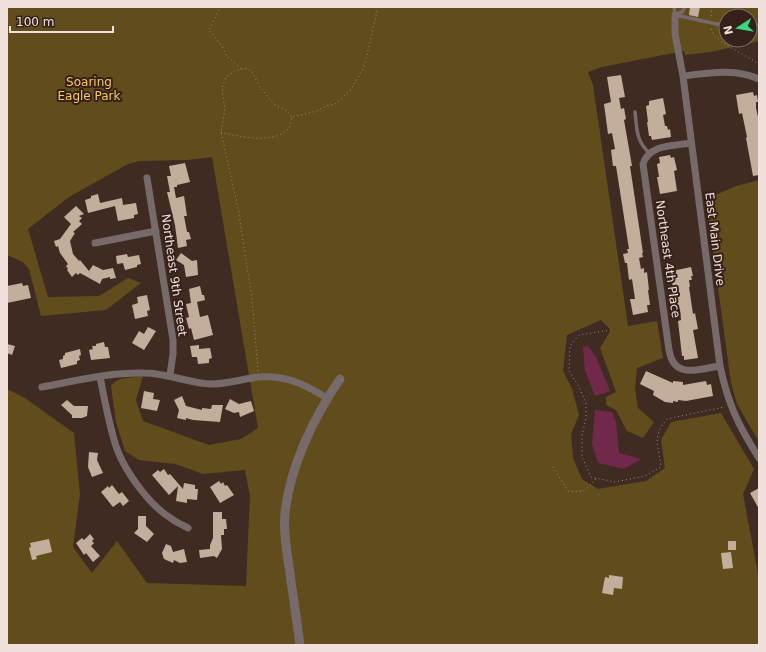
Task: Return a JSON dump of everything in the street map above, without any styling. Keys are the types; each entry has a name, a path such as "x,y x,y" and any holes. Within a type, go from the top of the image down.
{"street":[{"name":"East Main Drive","path":"675,11 675,34 682,76 720,366 725,390 731,407 740,427 759,458"},
{"path":"682,76 720,72 741,73 759,79"},
{"path":"649,153 654,149 691,143"},
{"name":"Northeast 4th Place","path":"649,153 643,164 670,357 672,362 681,370 720,366"},
{"name":"Northeast 9th Street","path":"147,178 173,340 170,376"},
{"path":"95,243 156,231"},
{"path":"42,388 121,374 145,373 170,376 206,384 219,384 258,377 276,377 307,385 327,398"},
{"path":"100,377 117,450 125,467 158,509 171,519 188,528"},
{"path":"300,645 287,554 285,513 295,469 309,433 327,398 340,379"}],"lane":[{"path":"675,11 682,12 685,7"},
{"path":"675,11 718,24"},
{"path":"635,112 639,140 642,146 649,153"}],"path":[{"path":"292,117 317,111 326,106 335,104 350,91 363,69 368,55 378,7"},
{"path":"712,7 709,22 711,31 719,40 759,64"},
{"path":"219,10 209,30 222,46 226,55 241,69"},
{"path":"258,377 251,292 238,208 221,132 225,110 222,88 226,77 245,68 252,71 259,86 275,105 287,111 292,117"},
{"path":"221,132 250,138 264,139 283,134 289,128 292,117"},
{"path":"611,330 579,335 570,346 569,371 586,402 586,418 582,436 582,457 591,477 614,482 645,476 661,467 656,440 662,424 667,419 731,407"},
{"path":"552,466 568,491 578,492 587,489 597,478"}],"green space":[{"name":"Soaring Eagle Park","path":"7,7 759,7 759,41 758,8 718,8 718,48 728,48 685,55 684,51 602,67 588,72 593,85 628,326 657,321 663,358 637,368 635,388 638,408 654,422 643,438 627,431 616,410 606,405 606,397 616,392 600,348 611,330 601,320 567,335 563,371 572,389 579,415 571,434 573,458 582,479 598,489 646,481 665,468 661,440 671,422 721,413 754,469 743,494 759,579 759,645 7,645 7,389 25,398 74,433 80,495 73,547 92,573 117,541 147,583 246,586 250,496 245,470 203,474 175,464 139,460 125,451 116,422 111,386 117,380 143,376 136,400 143,421 209,445 241,439 258,428 212,157 187,160 140,161 128,164 69,197 28,229 48,297 99,296 128,278 141,283 106,310 41,316 29,269 23,262 7,255"},
{"path":"759,180 759,442 737,404 731,383 706,199 736,186"}],"shaded area":[{"path":"588,346 596,357 610,391 595,396 585,371 583,347"},
{"path":"595,410 612,412 616,422 619,453 641,459 624,469 598,463 592,444"}],"building":[{"path":"690,7 700,7 698,17 689,15"},
{"path":"621,75 625,97 619,98 621,109 624,108 626,119 624,120 632,166 630,166 643,253 643,257 639,258 641,269 644,268 644,273 647,272 650,305 647,305 648,312 633,315 630,299 635,299 632,279 629,280 627,263 625,263 623,254 628,253 627,249 629,249 616,166 613,166 611,150 615,149 612,133 608,134 604,104 611,102 607,77"},
{"path":"753,92 754,96 757,95 758,102 756,102 756,108 759,121 759,175 753,176 742,113 739,114 736,95"},
{"path":"663,98 666,114 663,115 665,126 667,126 668,130 670,129 671,137 652,140 651,136 649,136 646,106 649,105 649,101"},
{"path":"670,155 671,158 674,157 677,170 674,171 677,191 660,194 657,177 659,177 657,164 660,163 659,157"},
{"path":"185,163 190,182 174,187 176,198 184,196 187,216 184,216 187,232 189,232 191,239 186,240 187,246 178,248 175,225 167,192 170,192 167,176 171,176 169,166"},
{"path":"98,194 100,203 122,198 123,205 136,203 138,214 134,215 134,218 118,221 115,206 88,213 85,200"},
{"path":"76,206 84,214 79,216 82,218 79,221 82,224 73,232 75,233 70,241 73,254 89,271 93,265 103,270 113,268 116,278 110,279 110,277 102,279 100,284 80,273 78,275 76,273 72,277 67,270 68,269 66,266 68,264 60,253 58,246 56,247 54,241 60,239 71,224 64,217"},
{"path":"181,253 192,261 197,260 198,275 186,277 184,265 176,260"},
{"path":"127,254 128,257 139,255 141,264 137,265 137,267 125,270 123,263 117,264 116,256"},
{"path":"691,267 693,276 691,276 692,280 689,280 689,287 693,314 695,313 698,329 693,330 698,358 684,360 684,356 682,356 678,321 681,320 680,309 677,309 675,302 671,275 673,275 672,271"},
{"path":"22,283 23,286 28,285 31,298 7,303 7,286"},
{"path":"200,286 205,300 197,302 200,317 208,315 213,335 194,340 191,328 189,329 186,318 189,317 186,304 191,303 189,289"},
{"path":"147,295 150,310 147,311 148,316 135,319 132,305 138,303 137,297"},
{"path":"148,327 156,331 144,350 132,343 139,331 144,334"},
{"path":"104,342 105,347 108,347 110,358 91,360 89,350 93,349 92,346 96,346 96,344"},
{"path":"7,344 15,346 12,355 7,353"},
{"path":"199,345 199,349 210,348 212,358 209,359 209,363 198,364 197,357 192,357 190,346"},
{"path":"80,349 80,360 77,361 77,364 61,368 59,360 63,359 65,353"},
{"path":"646,371 673,383 673,381 683,382 683,385 706,381 707,385 711,384 713,396 686,401 678,400 678,402 673,401 673,403 665,402 653,395 654,391 640,384"},
{"path":"144,391 154,393 153,399 160,400 157,411 141,408"},
{"path":"182,396 186,406 202,410 202,408 211,409 212,405 223,405 220,422 177,418 179,410 174,400"},
{"path":"230,399 239,404 251,401 254,411 240,417 239,412 234,413 225,409"},
{"path":"67,400 74,406 88,406 87,416 82,418 72,418 72,415 61,405"},
{"path":"89,452 98,453 97,460 103,473 92,477 88,467"},
{"path":"164,469 168,475 170,474 183,489 184,483 195,485 195,489 198,489 197,500 187,499 187,503 176,501 178,486 169,495 152,475 158,470 160,472"},
{"path":"219,481 221,484 223,482 225,486 227,485 234,495 220,503 210,487"},
{"path":"112,485 119,494 122,492 129,501 123,506 120,502 113,507 101,492 108,486 109,488"},
{"path":"759,488 759,509 750,493"},
{"path":"213,512 222,512 222,519 226,519 227,529 224,529 224,535 221,535 222,549 217,558 214,556 200,558 199,550 210,549 213,538"},
{"path":"138,516 146,516 146,526 154,534 147,542 134,533 138,529"},
{"path":"90,534 94,539 92,541 94,543 91,546 100,556 93,562 86,553 84,555 76,543 82,538 84,540"},
{"path":"49,539 52,552 36,556 37,559 32,560 29,548 31,547 30,543"},
{"path":"728,541 736,541 736,550 728,550"},
{"path":"166,544 171,546 173,552 184,549 187,562 180,563 174,560 173,563 164,559 162,553"},
{"path":"731,552 733,568 723,569 721,553"},
{"path":"609,575 623,577 622,589 614,588 613,595 602,593 605,577 609,578"}]}
